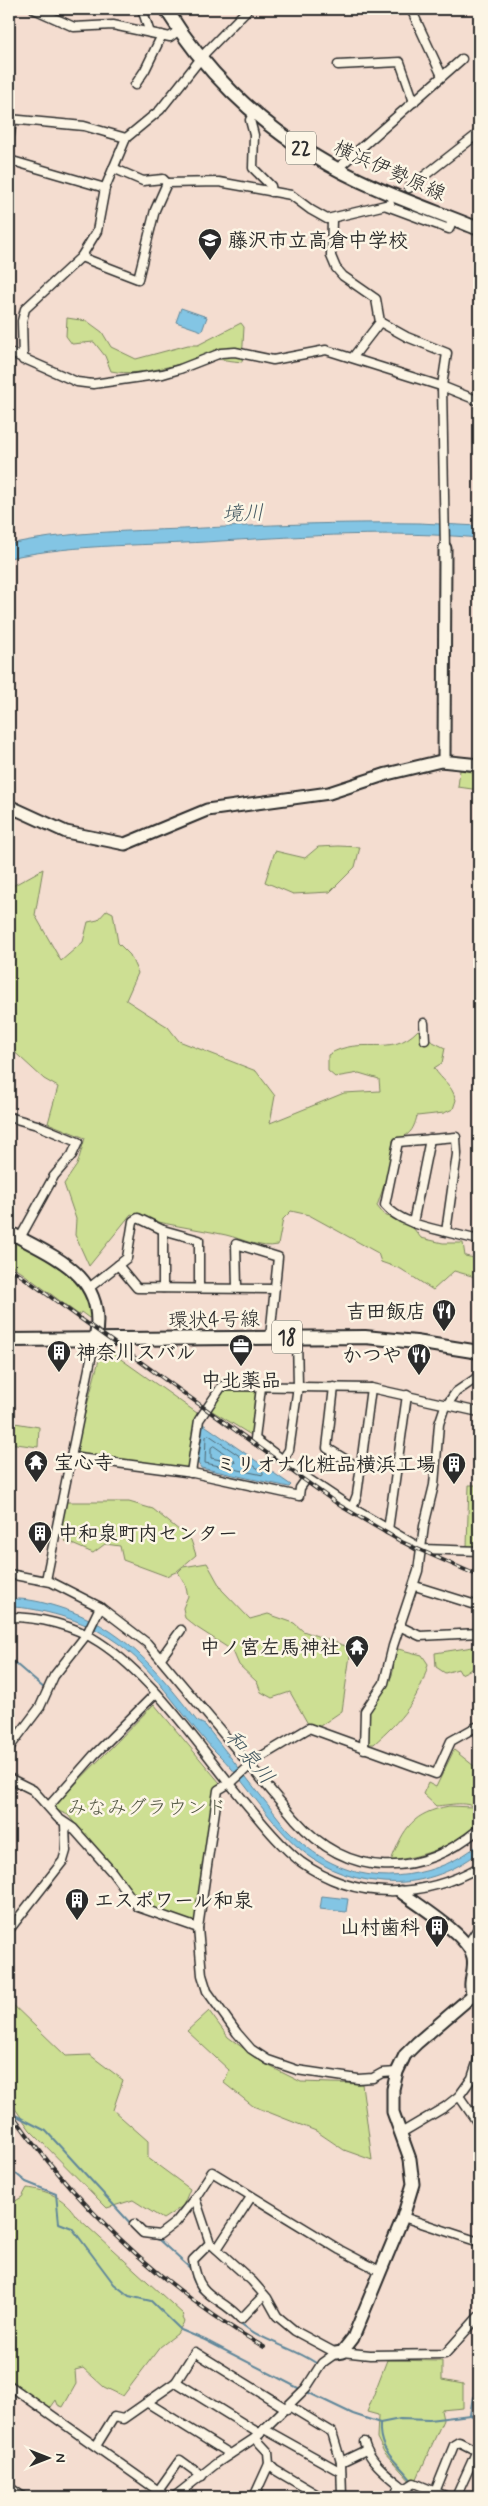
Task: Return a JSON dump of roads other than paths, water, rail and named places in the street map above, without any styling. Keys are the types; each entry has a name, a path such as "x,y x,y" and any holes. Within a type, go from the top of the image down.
{"main road":[{"name":"横浜伊勢原線","path":"166,9 200,58 254,112 298,146 338,169 479,229"},
{"name":"環状4号線","path":"9,1340 365,1337 416,1342 479,1352"}],"street":[{"path":"34,9 74,27 113,25 170,36 180,30"},
{"path":"142,9 150,32"},
{"path":"23,360 22,320 25,309 81,257 97,231 105,188 126,138 160,110 200,58 248,9"},
{"path":"411,9 442,76"},
{"path":"135,85 145,70 162,35"},
{"path":"338,169 462,59"},
{"path":"338,65 400,62 414,102"},
{"path":"254,112 250,120 254,136 253,168 271,186 272,192"},
{"path":"9,141 11,120 84,126 126,138"},
{"path":"409,188 479,133"},
{"path":"9,160 105,188"},
{"path":"113,168 144,181 163,179 167,183 219,182 291,195 327,219 389,205 449,229 453,218"},
{"path":"81,257 138,278 155,210 167,183"},
{"path":"332,219 332,261 339,273 376,299 380,322 353,357"},
{"path":"380,322 407,337 447,353 442,386 445,547 444,761"},
{"path":"9,352 23,360 77,382 93,384 163,374 221,352 235,352 274,360 326,350 442,386 479,401"},
{"path":"9,806 66,832 125,844 202,811 334,792 387,774 444,761 479,764"},
{"path":"424,1023 425,1040"},
{"path":"9,1117 37,1125 78,1142 72,1155 54,1176 20,1238"},
{"path":"446,1232 457,1154 456,1137 398,1142 385,1205 390,1211 413,1223 446,1232 479,1240"},
{"path":"413,1223 430,1139"},
{"path":"89,1288 127,1258 133,1221 138,1218 163,1230 199,1240 199,1288"},
{"path":"163,1230 163,1288"},
{"path":"9,1232 64,1262 74,1270 89,1288 97,1313 94,1339 46,1580"},
{"path":"237,1287 236,1244 278,1257 270,1337"},
{"path":"118,1265 137,1288 237,1287 274,1289"},
{"path":"283,1459 289,1450 298,1386 297,1337"},
{"path":"364,1749 365,1711 384,1683 399,1626 415,1586 424,1526 434,1485 436,1435 447,1404 459,1388 475,1379 479,1374"},
{"path":"190,1472 199,1420 222,1386 371,1388 479,1412"},
{"path":"261,1387 255,1439 306,1478 352,1508 422,1549 479,1551"},
{"path":"334,1387 327,1448 361,1469"},
{"path":"352,1508 357,1495 371,1388"},
{"path":"388,1530 407,1395"},
{"path":"71,1457 190,1472 299,1496 300,1488 306,1478"},
{"path":"9,1574 46,1580 98,1611 116,1619 147,1643 249,1768 308,1834 325,1847 356,1861 387,1866 425,1861 456,1848 479,1830"},
{"path":"415,1586 479,1606"},
{"path":"9,1748 40,1707 54,1676 88,1633 98,1611"},
{"path":"9,1617 54,1623 88,1633 114,1652 156,1693 283,1847 314,1870 350,1886 372,1891 401,1892 450,1882 479,1867"},
{"path":"399,1626 420,1636 479,1633"},
{"path":"161,1658 180,1630"},
{"path":"49,1806 94,1755 156,1693"},
{"path":"397,2072 382,2073 372,2078 358,2079 297,2070 268,2060 256,2053 237,2033 207,1990 202,1975 198,1928 218,1790 309,1728 436,1774 451,1741 478,1727"},
{"path":"9,1778 33,1790 65,1824 73,1828 138,1907 198,1928"},
{"path":"9,1930 63,1861 66,1851 65,1824"},
{"path":"174,2497 230,2454 260,2434 306,2388 322,2363 339,2352 352,2338 403,2217 411,2194 413,2175 392,2104 397,2072 405,2055 417,2043 476,1995 470,1988 474,1964 468,1944 401,1892"},
{"path":"468,1944 479,1927"},
{"path":"401,2133 445,2108 459,2096 472,2078 479,2057"},
{"path":"459,2096 479,2125"},
{"path":"134,2224 143,2233 158,2235 176,2222 196,2198 212,2172 340,2250 380,2271"},
{"path":"217,2249 251,2197"},
{"path":"196,2198 210,2243 264,2295 276,2316 288,2326 339,2352 370,2355 445,2354 453,2348 478,2315"},
{"path":"403,2217 479,2242"},
{"path":"210,2243 193,2260 196,2279 203,2290 233,2310 241,2319 264,2295"},
{"path":"96,2446 114,2418 123,2419 176,2382 196,2352 332,2432 341,2462 342,2497"},
{"path":"176,2382 260,2434 342,2472"},
{"path":"9,2386 167,2497"},
{"path":"148,2403 230,2454"},
{"path":"254,2497 269,2464 268,2452 260,2434"},
{"path":"435,2492 454,2445 459,2442 478,2448 456,2497"},
{"path":"341,2462 365,2446 382,2470 404,2490 414,2483 448,2497"},
{"path":"158,2490 180,2460 202,2476"},
{"path":"269,2464 275,2470 321,2497"},
{"path":"395,2497 399,2485"},
{"path":"9,2487 22,2497"}],"water":[{"path":"181,308 207,317 202,331 176,322"},
{"path":"419,523 479,526 479,538 415,534 318,536 88,547 9,558 9,544 52,537 118,531 272,525"},
{"path":"203,1424 291,1485 289,1487 201,1468 198,1463"},
{"path":"9,1599 34,1601 81,1615 120,1638 137,1652 168,1684 197,1721 205,1725 287,1829 308,1848 326,1860 350,1870 369,1875 389,1876 428,1870 446,1864 464,1855 479,1844 479,1852 446,1872 410,1882 384,1882 356,1878 333,1870 313,1859 295,1845 279,1828 158,1682 127,1650 87,1625 41,1611 9,1607"},
{"path":"322,1896 348,1899 346,1912 320,1909"}],"waterway":[{"path":"9,1658 45,1689"},
{"path":"9,1729 16,1731"},
{"path":"9,2112 46,2131 131,2224"},
{"path":"9,2168 26,2182 56,2194 59,2223 72,2228 114,2284 129,2296 151,2301 181,2330 205,2340 300,2389"},
{"path":"141,2235 159,2240 191,2269 193,2279 199,2291 224,2309"},
{"path":"232,2315 251,2331 316,2363"},
{"path":"305,2391 353,2414 380,2423 400,2419 429,2420 470,2415 473,2397 479,2395"},
{"path":"470,2415 479,2418"},
{"path":"380,2423 380,2433 385,2449 412,2481"}],"railway":[{"path":"9,1267 339,1505 402,1542 479,1576"},
{"path":"9,2110 63,2179 124,2242 191,2299 264,2347"}],"place":[{"name":"藤沢市立高倉中学校","path":"210,261"},
{"name":"吉田飯店","path":"444,1332"},
{"name":"中北薬品","path":"241,1367"},
{"name":"神奈川スバル","path":"59,1373"},
{"name":"かつや","path":"419,1376"},
{"name":"宝心寺","path":"36,1483"},
{"name":"ミリオナ化粧品横浜工場","path":"454,1485"},
{"name":"中和泉町内センター","path":"40,1554"},
{"name":"中ノ宮左馬神社","path":"357,1668"},
{"name":"エスポワール和泉","path":"77,1921"},
{"name":"山村歯科","path":"437,1948"}],"water label":[{"name":"境川","path":"243,513"},
{"name":"和泉川","path":"250,1757"}],"park label":[{"name":"みなみグラウンド","path":"147,1807"}]}
